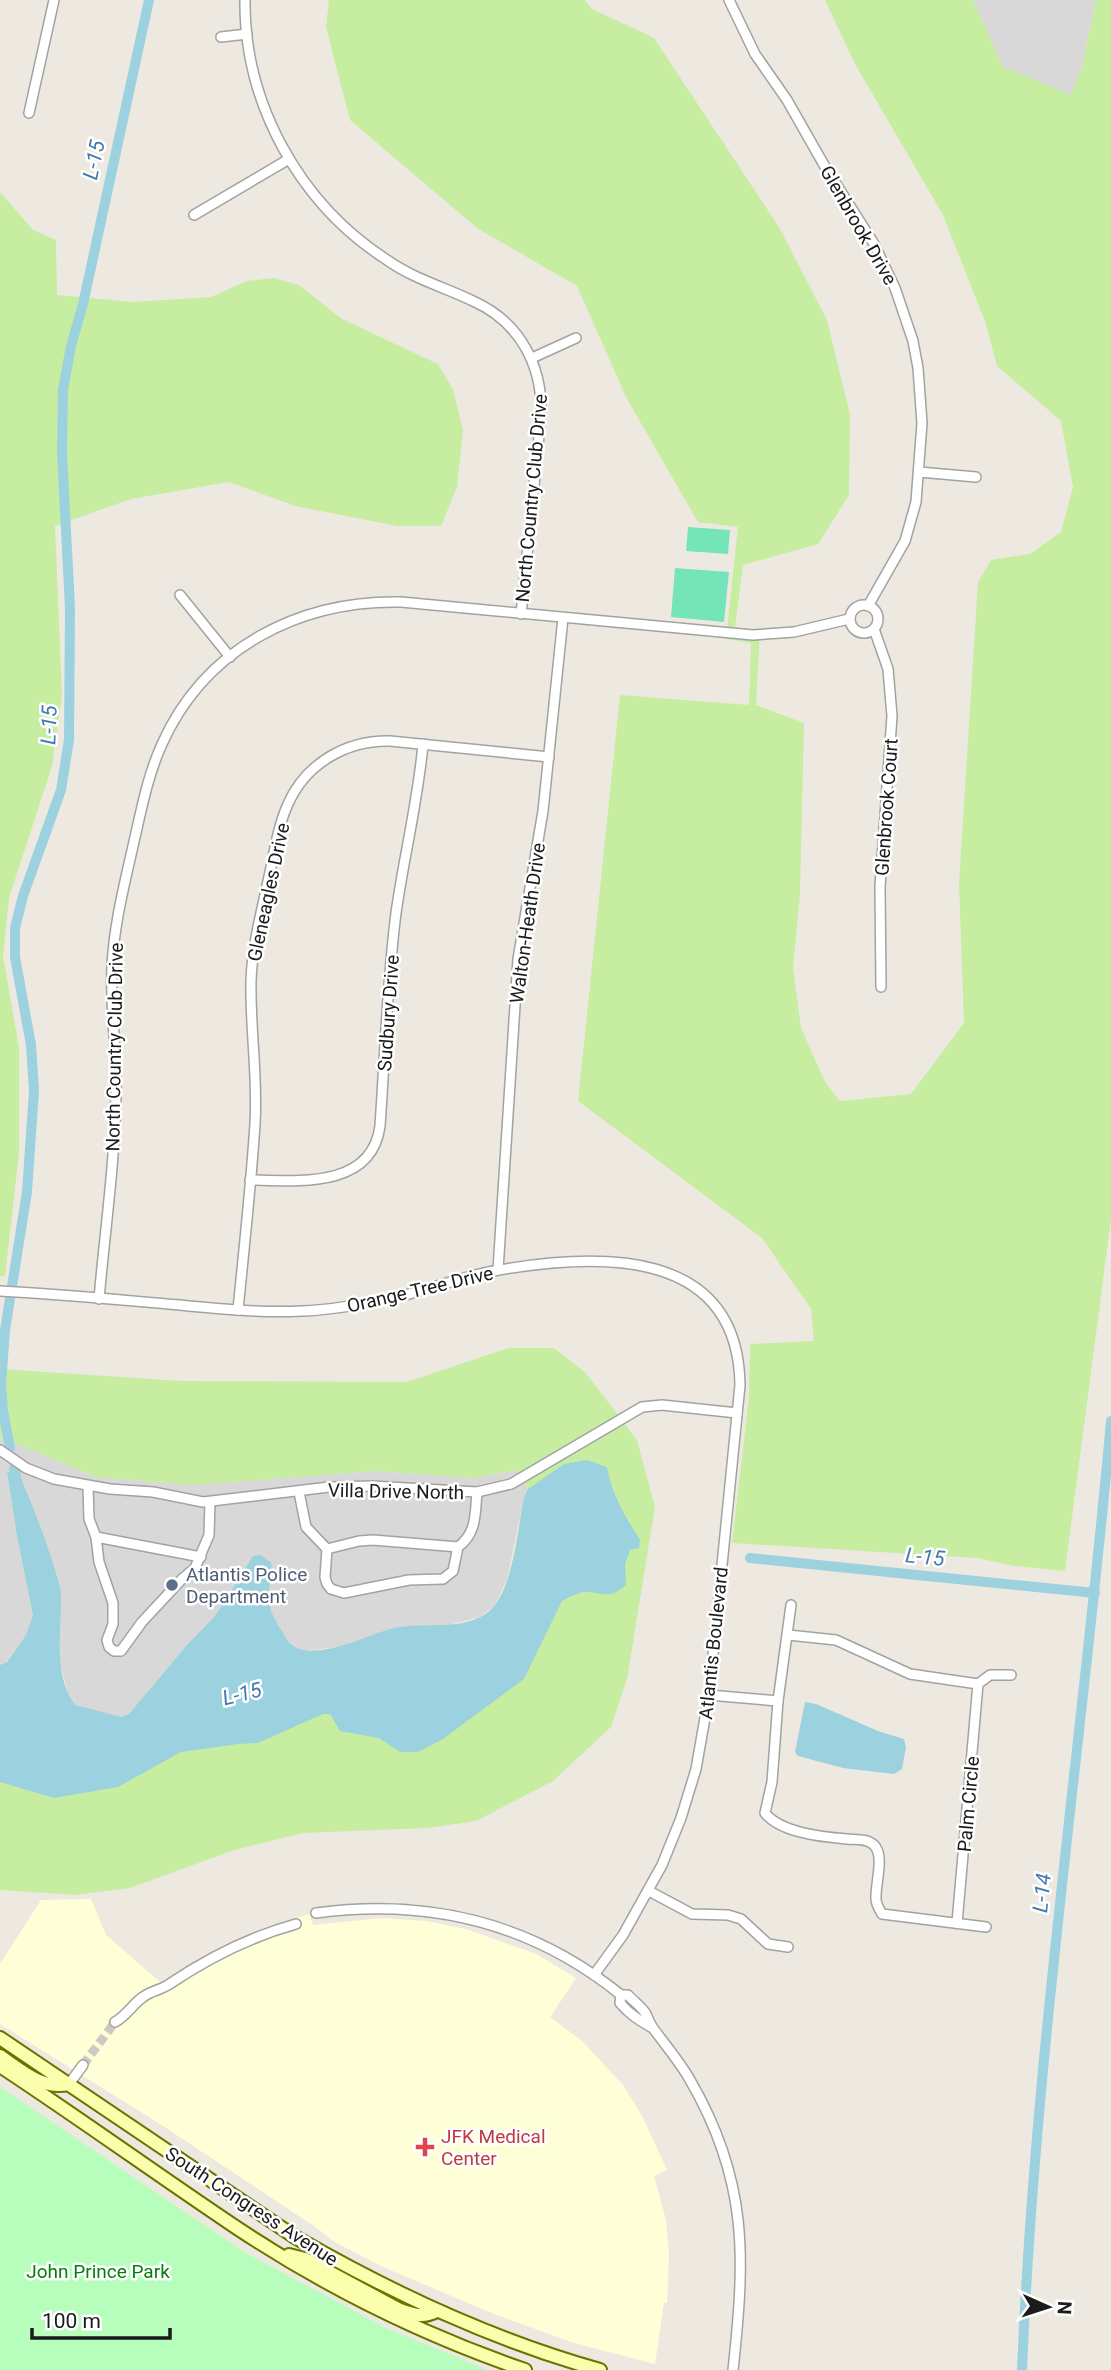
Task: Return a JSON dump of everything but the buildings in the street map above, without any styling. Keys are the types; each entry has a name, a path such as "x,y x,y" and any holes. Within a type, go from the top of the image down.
{"main road":[{"name":"South Congress Avenue","path":"0,2038 295,2237 380,2284 437,2311 521,2344 600,2370"},
{"path":"0,2056 38,2081 54,2087 69,2084"},
{"name":"South Congress Avenue","path":"0,2066 235,2227 279,2253 412,2326 525,2370"},
{"path":"279,2253 305,2259 416,2316 427,2316 437,2311"}],"street":[{"path":"29,113 54,0"},
{"name":"North Country Club Drive","path":"99,1299 116,1122 111,994 116,931 147,785 161,745 191,696 230,657 268,631 291,620 332,607 358,603 401,602 521,614 541,416 540,385 532,358 509,325 486,307 411,275 373,251 353,235 317,198 289,159 262,102 247,34 245,0"},
{"name":"Glenbrook Drive","path":"521,614 753,635 794,632 849,620 854,608 868,606 905,541 916,502 922,423 918,368 905,314 874,244 787,100 755,54 729,0"},
{"path":"221,37 247,34"},
{"path":"194,215 289,159"},
{"path":"532,358 576,338"},
{"path":"919,472 976,477"},
{"path":"180,595 230,657"},
{"path":"849,620 850,626 857,632 866,634 874,629 878,616 868,606"},
{"name":"Walton-Heath Drive","path":"498,1270 518,959 543,811 564,618"},
{"name":"Glenbrook Court","path":"874,629 888,669 892,716 880,887 881,987"},
{"name":"Gleneagles Drive","path":"238,1310 256,1087 251,1005 253,952 279,831 288,803 309,772 332,755 346,748 383,741 549,757"},
{"name":"Sudbury Drive","path":"250,1180 306,1180 340,1175 358,1166 375,1145 380,1126 392,950 415,814 423,744"},
{"name":"Orange Tree Drive","path":"0,1291 238,1310 303,1311 347,1307 401,1296 498,1270 568,1262 636,1264 666,1271 694,1286 706,1296"},
{"name":"Atlantis Boulevard","path":"594,1975 623,1935 649,1891 676,1833 703,1736 740,1385 737,1354 729,1328 706,1296"},
{"name":"Villa Drive North","path":"0,1450 39,1475 88,1486 153,1492 210,1502 329,1487 372,1486 477,1492 512,1484 642,1407 662,1405 737,1413"},
{"path":"88,1486 89,1518 96,1537 99,1562 113,1603 113,1624 107,1640 114,1651 121,1651 126,1646 142,1622 195,1568 209,1535 210,1502"},
{"path":"299,1492 306,1527 327,1549 327,1584 337,1592 344,1593 409,1580 443,1579 453,1571 458,1547 473,1531 477,1492"},
{"path":"96,1537 201,1557"},
{"path":"327,1549 373,1540 458,1547"},
{"path":"791,1605 778,1701 772,1782 765,1813 772,1821 818,1836 866,1840 874,1845 879,1853 876,1902 882,1914 986,1927"},
{"path":"788,1635 836,1640 910,1674 978,1684 990,1675 1011,1675"},
{"name":"Palm Circle","path":"957,1923 978,1684"},
{"path":"709,1695 778,1701"},
{"path":"649,1891 692,1914 728,1915 741,1919 768,1944 788,1947"},
{"path":"316,1913 387,1907 415,1909 470,1919 523,1937 573,1961 594,1975 621,1995 620,2003 623,2007 651,2027 682,2068 706,2110 722,2148 732,2182 741,2237 742,2270 733,2370"},
{"path":"115,2022 144,1996 165,1987 188,1970 229,1948 270,1931 296,1924"},
{"path":"69,2084 83,2065"}],"shaded area":[{"path":"973,0 1096,0 1083,63 1071,96 1003,67"},
{"path":"0,1437 97,1477 191,1485 375,1471 474,1478 516,1470 528,1489 507,1579 495,1605 480,1617 448,1625 395,1628 339,1647 304,1651 291,1645 269,1610 268,1589 273,1572 253,1556 215,1616 129,1714 122,1717 75,1705 69,1697 59,1658 61,1590 7,1472 33,1615 26,1635 6,1662 0,1665"},
{"name":"JFK Medical Center","path":"91,1899 106,1935 161,1983 224,1945 269,1926 310,1914 313,1925 383,1918 426,1921 466,1929 536,1954 576,1978 550,2017 581,2040 623,2085 642,2116 667,2170 654,2176 666,2220 669,2255 667,2303 664,2303 655,2364 574,2343 494,2314 381,2266 333,2241 160,2124 0,2024 0,1964 41,1900"}],"green space":[{"path":"329,0 585,0 592,9 654,38 779,227 827,320 850,415 849,495 818,544 743,565 735,628 760,631 756,705 804,723 800,894 793,968 801,1028 825,1082 840,1101 911,1094 964,1023 959,883 978,582 991,560 1030,554 1061,532 1073,487 1061,421 997,366 986,324 943,215 855,64 825,0 973,0 1003,67 1071,95 1083,63 1096,0 1111,0 1111,1219 1065,1571 1015,1566 977,1558 732,1543 749,1397 750,1344 814,1341 811,1309 762,1238 578,1101 620,695 749,705 751,643 726,639 738,527 698,522 627,399 577,286 477,228 350,120 326,27"},
{"path":"0,192 33,230 56,240 57,295 133,302 211,297 247,281 274,278 299,285 342,319 438,364 453,389 463,430 457,487 441,526 397,526 295,506 229,482 131,499 55,526 62,695 52,766 9,898 3,956 19,1048 19,1153 5,1276 0,1276"},
{"path":"688,527 730,530 728,554 686,551"},
{"path":"675,568 729,572 724,622 671,617"},
{"path":"508,1348 554,1348 585,1372 637,1440 655,1507 627,1679 611,1727 553,1781 476,1821 427,1828 303,1833 237,1849 130,1888 75,1895 0,1890 0,1665 7,1662 26,1635 33,1615 7,1471 20,1480 30,1500 59,1585 61,1665 68,1693 75,1705 122,1717 129,1714 215,1616 253,1556 261,1555 271,1563 271,1610 289,1642 302,1650 315,1651 343,1646 394,1628 461,1623 486,1614 495,1605 507,1582 524,1497 528,1489 515,1470 474,1478 375,1471 191,1485 97,1477 0,1437 0,1369 181,1381 407,1382"},
{"name":"John Prince Park","path":"0,2087 246,2253 386,2328 488,2370 0,2370"}],"water":[{"path":"587,1460 607,1467 624,1514 640,1540 639,1548 630,1550 625,1564 626,1585 610,1594 583,1592 562,1601 524,1679 443,1739 418,1752 400,1752 379,1738 340,1731 330,1714 323,1714 258,1743 181,1752 118,1787 54,1798 0,1782 0,1665 7,1662 26,1635 33,1615 7,1471 20,1480 30,1500 59,1585 61,1666 68,1693 75,1705 122,1717 129,1714 215,1616 253,1556 261,1555 271,1563 271,1610 289,1642 302,1650 314,1651 342,1646 394,1628 461,1623 486,1614 495,1605 507,1582 524,1497 528,1489 564,1464"},
{"path":"805,1702 904,1739 906,1747 902,1769 894,1774 843,1768 798,1756 795,1752"}],"waterway":[{"name":"L-15","path":"10,1448 1,1385 5,1330 27,1192 34,1090 31,1045 15,957 15,928 23,896 61,790 69,740 70,608 62,453 63,390 149,0"},
{"name":"L-14","path":"1022,2370 1028,2251 1048,2013 1111,1421"},
{"name":"L-15","path":"14,1468 19,1488"},
{"name":"L-15","path":"750,1558 1095,1593"}],"tunnel":[{"path":"83,2065 115,2022"}],"place":[{"name":"Atlantis Police Department","path":"172,1585"},
{"name":"JFK Medical Center","path":"425,2147"}]}
